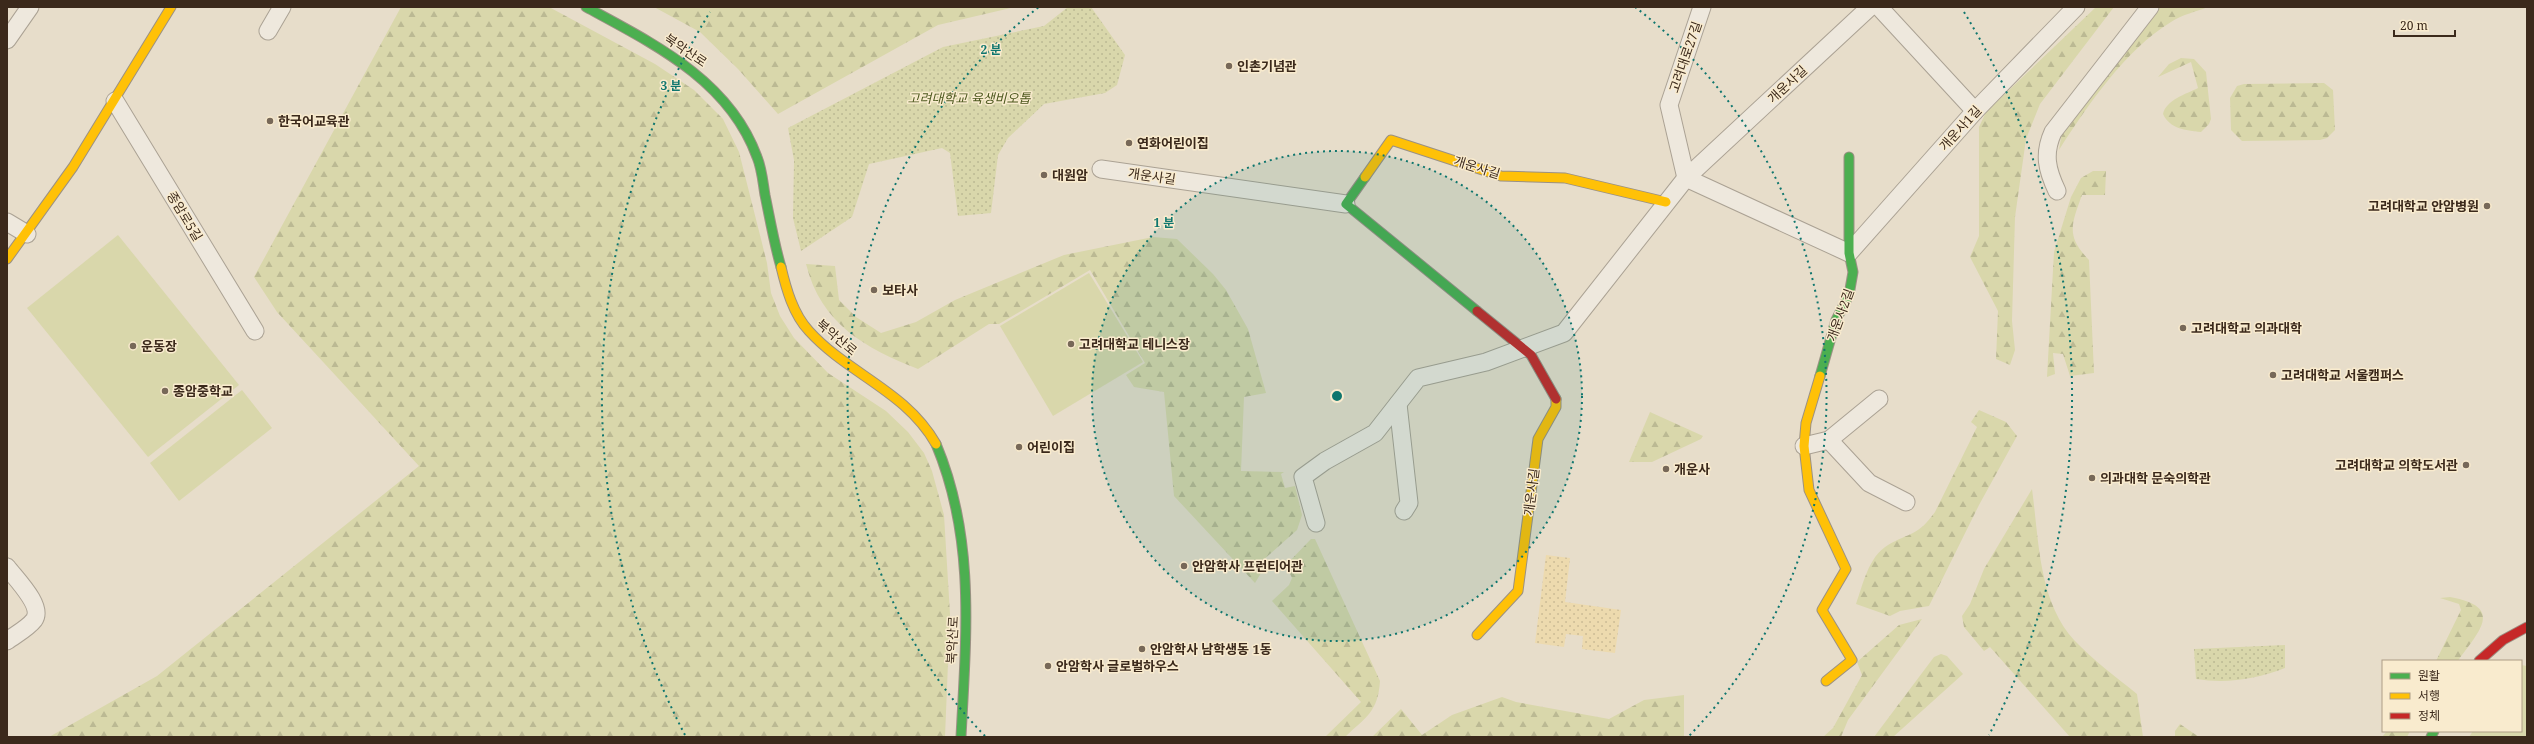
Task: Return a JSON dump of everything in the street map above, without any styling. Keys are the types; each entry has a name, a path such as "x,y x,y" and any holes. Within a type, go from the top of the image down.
{"street":[{"path":"7,40 30,7"},
{"path":"7,259 26,234 115,101 171,7"},
{"path":"268,31 282,7"},
{"name":"북악산로","path":"586,7 680,59 702,76 730,105 751,138 758,158 786,289 801,320 807,329 838,357 907,405 936,442 948,468 958,515 964,564 967,612 961,737"},
{"name":"고려대로27길","path":"1686,178 1669,105 1702,7"},
{"name":"개운사길","path":"1522,348 1564,333 1686,178 1870,7"},
{"path":"1879,7 1975,111"},
{"name":"개운사1길","path":"1849,253 1975,111 2076,7"},
{"path":"2057,191 2050,174 2046,153 2053,132 2150,7"},
{"name":"종암로5길","path":"115,101 255,331"},
{"name":"개운사길","path":"1346,204 1391,140 1501,176 1565,178 1666,202"},
{"name":"개운사2길","path":"1826,681 1852,660 1822,610 1846,568 1809,490 1804,446 1806,423 1836,320 1849,295 1853,272 1849,253 1849,157"},
{"name":"개운사길","path":"1101,169 1346,204 1522,348 1536,362 1556,397 1556,407 1538,439 1518,591 1477,635"},
{"path":"1686,178 1849,253"},
{"path":"7,222 26,234"},
{"path":"1316,522 1303,477 1325,461 1375,433 1418,378 1486,362 1522,348"},
{"path":"1804,446 1829,440 1879,399"},
{"path":"1398,404 1409,503 1404,511"},
{"path":"1829,440 1869,483 1906,502"},
{"path":"7,567 32,599 36,610 33,621 7,641"},
{"path":"2480,660 2503,640 2527,627"}],"green space":[{"path":"401,7 549,7 655,64 694,90 723,119 739,152 767,263 771,293 780,316 794,338 828,373 886,411 908,432 924,453 932,471 944,515 950,614 945,737 49,737 157,676 419,466 277,312 254,277"},
{"path":"654,7 1015,7 938,25 778,114 738,69 700,32"},
{"name":"고려대학교 육생비오톱","path":"1068,7 1091,7 1125,55 1117,85 1105,93 1044,104 1008,138 998,155 991,213 958,216 950,153 942,148 869,164 852,217 801,251 793,218 794,160 788,128 943,47 1044,26"},
{"path":"2096,7 2114,7 2040,104 2026,139 2015,217 2012,321 2015,350 2010,365 1996,359 1998,311 1970,257 1979,236 1979,127 1986,112"},
{"path":"2160,7 2208,7 2176,19 2154,33 2138,47 2095,97 2059,150 2062,132 2073,115"},
{"path":"2181,58 2194,59 2206,72 2211,119 2209,124 2201,132 2174,126 2163,114 2165,109 2172,101 2198,88 2191,62 2158,77 2169,64"},
{"path":"2324,83 2333,90 2335,130 2327,138 2320,140 2242,141 2231,130 2230,98 2237,86 2244,84"},
{"path":"2093,171 2106,171 2105,195 2082,195 2075,214 2073,230 2077,244 2089,260 2094,373 2070,376 2063,354 2053,353 2055,374 2047,377 2054,252 2071,197 2081,178"},
{"name":"운동장","path":"118,235 239,385 148,457 27,308"},
{"path":"1153,237 1177,239 1213,274 1226,290 1248,329 1266,393 1244,397 1241,471 1284,472 1281,474 1285,488 1295,486 1302,515 1297,530 1262,561 1264,568 1255,583 1174,496 1164,392 1134,387 1126,375 1145,363 1090,270 999,324 989,324 918,369 880,352 863,342 834,318 822,303 813,285 806,264 835,266 839,300 856,317 881,333 916,322 955,300 1064,255"},
{"name":"고려대학교 테니스장","path":"1089,273 1143,362 1053,416 1000,326"},
{"path":"242,390 272,428 179,501 150,463"},
{"path":"1979,410 2006,422 2017,436 1979,505 1929,606 1900,611 1890,616 1856,604 1867,572 1881,550 1918,530 1935,512 1977,427 1971,422"},
{"path":"1650,412 1703,436 1701,439 1652,462 1629,462"},
{"path":"2032,489 2042,568 2053,607 2062,624 2074,640 2137,694 2143,737 2070,737 1990,647 1984,651 1964,627 1962,616 1970,604 1984,569"},
{"path":"1311,539 1315,539 1380,681 1377,700 1374,707 1365,719 1345,737 1325,737 1361,702 1272,601 1289,585 1292,578 1286,565"},
{"path":"2450,597 2467,601 2478,607 2482,614 2482,622 2479,631 2459,660 2436,660 2461,610 2459,604 2440,598"},
{"path":"1922,619 1848,720 1841,737 1823,737 1833,728 1862,675 1857,662 1899,625"},
{"path":"2285,645 2285,668 2241,680 2219,681 2196,679 2194,649"},
{"path":"1941,654 1947,656 1963,674 1893,737 1874,737 1934,657"},
{"path":"2522,665 2527,666 2527,737 2469,737 2472,732 2522,732"},
{"path":"1684,695 1684,737 1372,737 1401,709 1422,735 1452,715 1502,697 1516,702 1609,719 1644,700"},
{"path":"2180,724 2199,737 2175,737 2175,731"},
{"path":"2386,732 2410,732 2407,737 2382,737"}],"sand":[{"path":"1546,555 1570,558 1565,602 1621,610 1615,653 1582,649 1583,636 1566,634 1564,647 1535,643"}],"traffic: fast":[{"path":"586,7 663,50 709,85 728,106 744,130 759,162 772,231 781,267"},
{"path":"1820,376 1836,320 1849,295 1853,272 1849,253 1849,157"},
{"path":"1365,177 1346,204 1477,311"},
{"path":"936,444 949,480 963,552 966,625 961,737"},
{"path":"2431,737 2434,732"}],"traffic: slow":[{"path":"7,259 73,167 171,7"},
{"path":"1365,177 1391,140 1501,176 1565,178 1666,202"},
{"path":"781,267 794,309 809,331 824,346 893,396 909,410 924,426 936,444"},
{"path":"1820,376 1806,423 1804,446 1809,490 1846,569 1822,610 1852,660 1826,681"},
{"path":"1477,635 1518,591 1538,439 1556,407 1556,399"}],"traffic: jam":[{"path":"1477,311 1531,355 1556,399"},
{"path":"2480,660 2503,640 2527,627"}],"place":[{"name":"인촌기념관","path":"1229,66"},
{"name":"한국어교육관","path":"270,121"},
{"name":"연화어린이집","path":"1129,143"},
{"name":"대원암","path":"1044,175"},
{"name":"고려대학교 안암병원","path":"2487,206"},
{"name":"보타사","path":"874,290"},
{"name":"고려대학교 의과대학","path":"2183,328"},
{"name":"고려대학교 테니스장","path":"1071,344"},
{"name":"운동장","path":"133,346"},
{"name":"고려대학교 서울캠퍼스","path":"2273,375"},
{"name":"종암중학교","path":"165,391"},
{"name":"어린이집","path":"1019,447"},
{"name":"고려대학교 의학도서관","path":"2466,465"},
{"name":"개운사","path":"1666,469"},
{"name":"의과대학 문숙의학관","path":"2092,478"},
{"name":"안암학사 프런티어관","path":"1184,566"},
{"name":"안암학사 남학생동 1동","path":"1142,649"},
{"name":"안암학사 글로벌하우스","path":"1048,666"}]}
